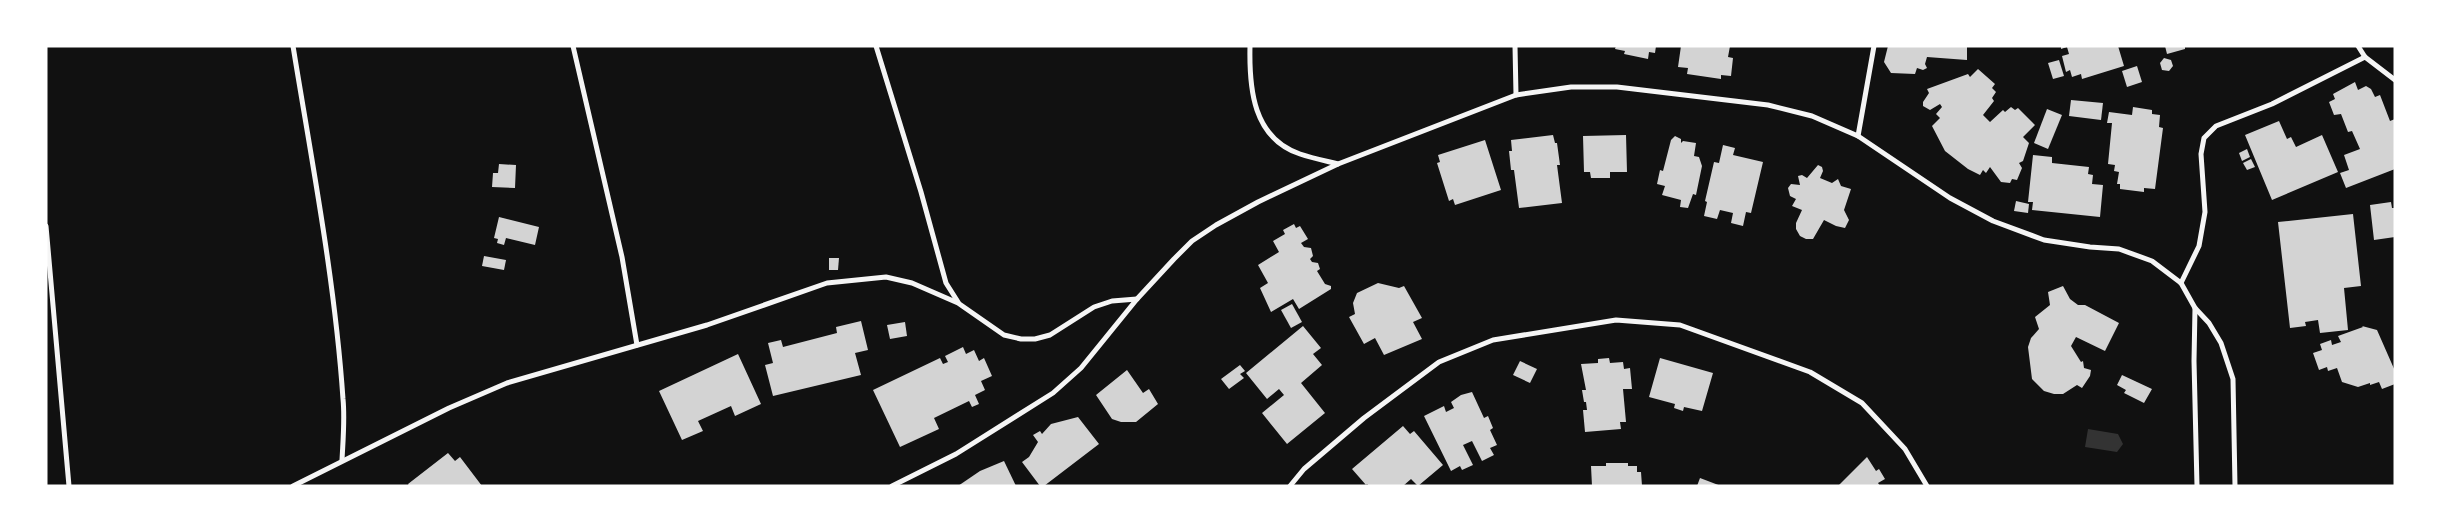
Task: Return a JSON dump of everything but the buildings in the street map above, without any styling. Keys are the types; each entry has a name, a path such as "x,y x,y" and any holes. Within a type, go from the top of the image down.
{"street":[{"path":"293,46 325,240 333,302 343,400 342,460"},
{"path":"573,46 622,257 638,345"},
{"path":"876,46 921,192 946,283 958,303"},
{"path":"1250,46 1249,74 1255,111 1273,139 1298,154 1338,164"},
{"path":"1515,46 1516,95"},
{"path":"1858,136 1874,46"},
{"path":"2358,46 2365,57 2395,80"},
{"path":"2181,283 2199,246 2205,212 2201,154 2204,138 2216,126 2272,104 2365,57"},
{"path":"892,486 956,454 1053,393 1081,368 1137,298 1174,259 1192,242 1216,225 1258,202 1338,164 1516,95 1571,88 1617,86 1661,90 1768,105 1812,116 1858,136 1950,198 1993,221 2044,240 2119,249 2152,261 2181,283 2195,308 2221,342 2233,379 2235,486"},
{"path":"46,226 69,486"},
{"path":"293,486 449,408 506,383 707,325 827,283 886,277 912,283 958,303 1004,335 1035,339 1050,335 1094,307 1112,301 1137,298"},
{"path":"2195,308 2194,360 2197,486"},
{"path":"1290,486 1304,469 1364,418 1439,362 1493,340 1616,320 1680,325 1810,372 1862,403 1905,448 1927,486"}],"shaded area":[{"path":"2088,429 2118,434 2123,444 2117,452 2085,447"}]}
